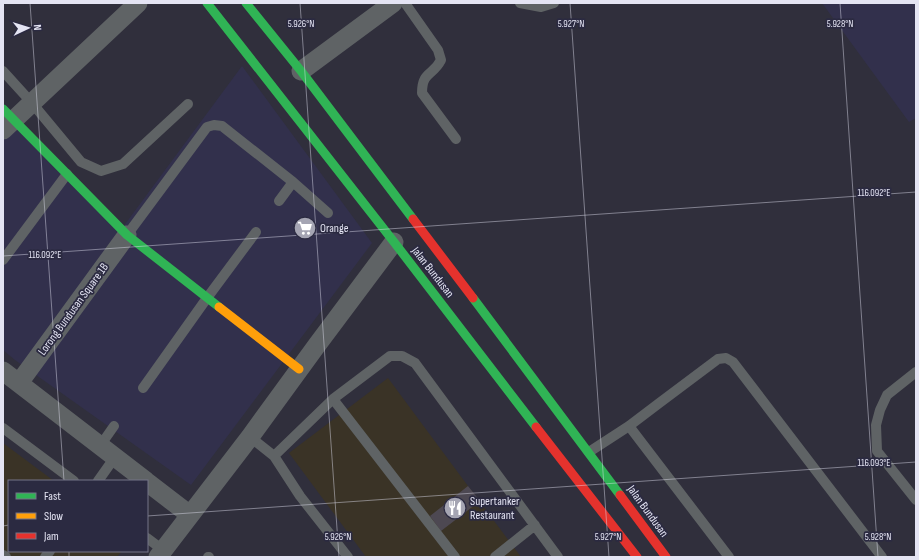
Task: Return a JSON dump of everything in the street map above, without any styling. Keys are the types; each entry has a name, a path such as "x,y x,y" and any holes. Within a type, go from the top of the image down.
{"main road":[{"name":"Jalan Bundusan","path":"207,3 637,557"},
{"name":"Jalan Bundusan","path":"246,3 301,71 590,452 666,557"},
{"path":"7,120 67,174 127,234 299,369"}],"street":[{"path":"7,120 32,103 138,3"},
{"path":"301,71 393,3"},
{"name":"Lorong Bundusan Square 1B","path":"19,383 127,234"},
{"path":"160,554 250,437 394,242"},
{"path":"3,371 144,480"},
{"path":"148,484 190,515"}],"lane":[{"path":"406,3 438,50 441,60 438,67 427,76 422,85 422,93 456,139"},
{"path":"520,3 541,7 554,3"},
{"path":"3,71 81,162 102,171 123,164 188,104"},
{"path":"127,234 207,127 214,125 222,126 293,182 328,213"},
{"path":"3,260 67,174"},
{"path":"279,202 293,182"},
{"path":"143,388 256,232"},
{"path":"274,456 333,399 390,356 402,356 415,363 558,557"},
{"path":"590,452 630,426 718,359 726,358 733,362 882,557"},
{"path":"916,372 887,395 880,410 876,425 877,451 916,500"},
{"path":"333,399 455,557"},
{"path":"100,446 114,426"},
{"path":"630,426 729,557"},
{"path":"3,428 73,480"},
{"path":"250,437 274,456 300,496 348,557"},
{"path":"99,480 115,457"},
{"path":"495,557 535,525"},
{"path":"148,539 160,554"}],"shaded area":[{"path":"822,3 916,3 916,118 909,122"},
{"path":"242,66 372,243 191,485 3,350 3,113 123,227"},
{"path":"388,378 521,557 366,557 289,453"},
{"path":"3,443 53,480 8,480 8,552 121,552 117,557 3,557"}],"building":[{"name":"Orange","path":"304,219 313,227 305,237 296,228"},
{"name":"Supertanker Restaurant","path":"468,486 480,501 441,531 430,516"}],"traffic: fast":[{"path":"207,3 394,242 536,427"},
{"path":"246,3 301,71 413,219"},
{"path":"3,109 127,235 219,307"},
{"path":"473,298 620,495"}],"traffic: slow":[{"path":"219,307 299,369"}],"traffic: jam":[{"path":"413,219 473,298"},
{"path":"536,427 637,557"},
{"path":"620,495 666,557"}],"place":[{"name":"Orange","path":"305,228"},
{"name":"Supertanker Restaurant","path":"455,508"}]}
